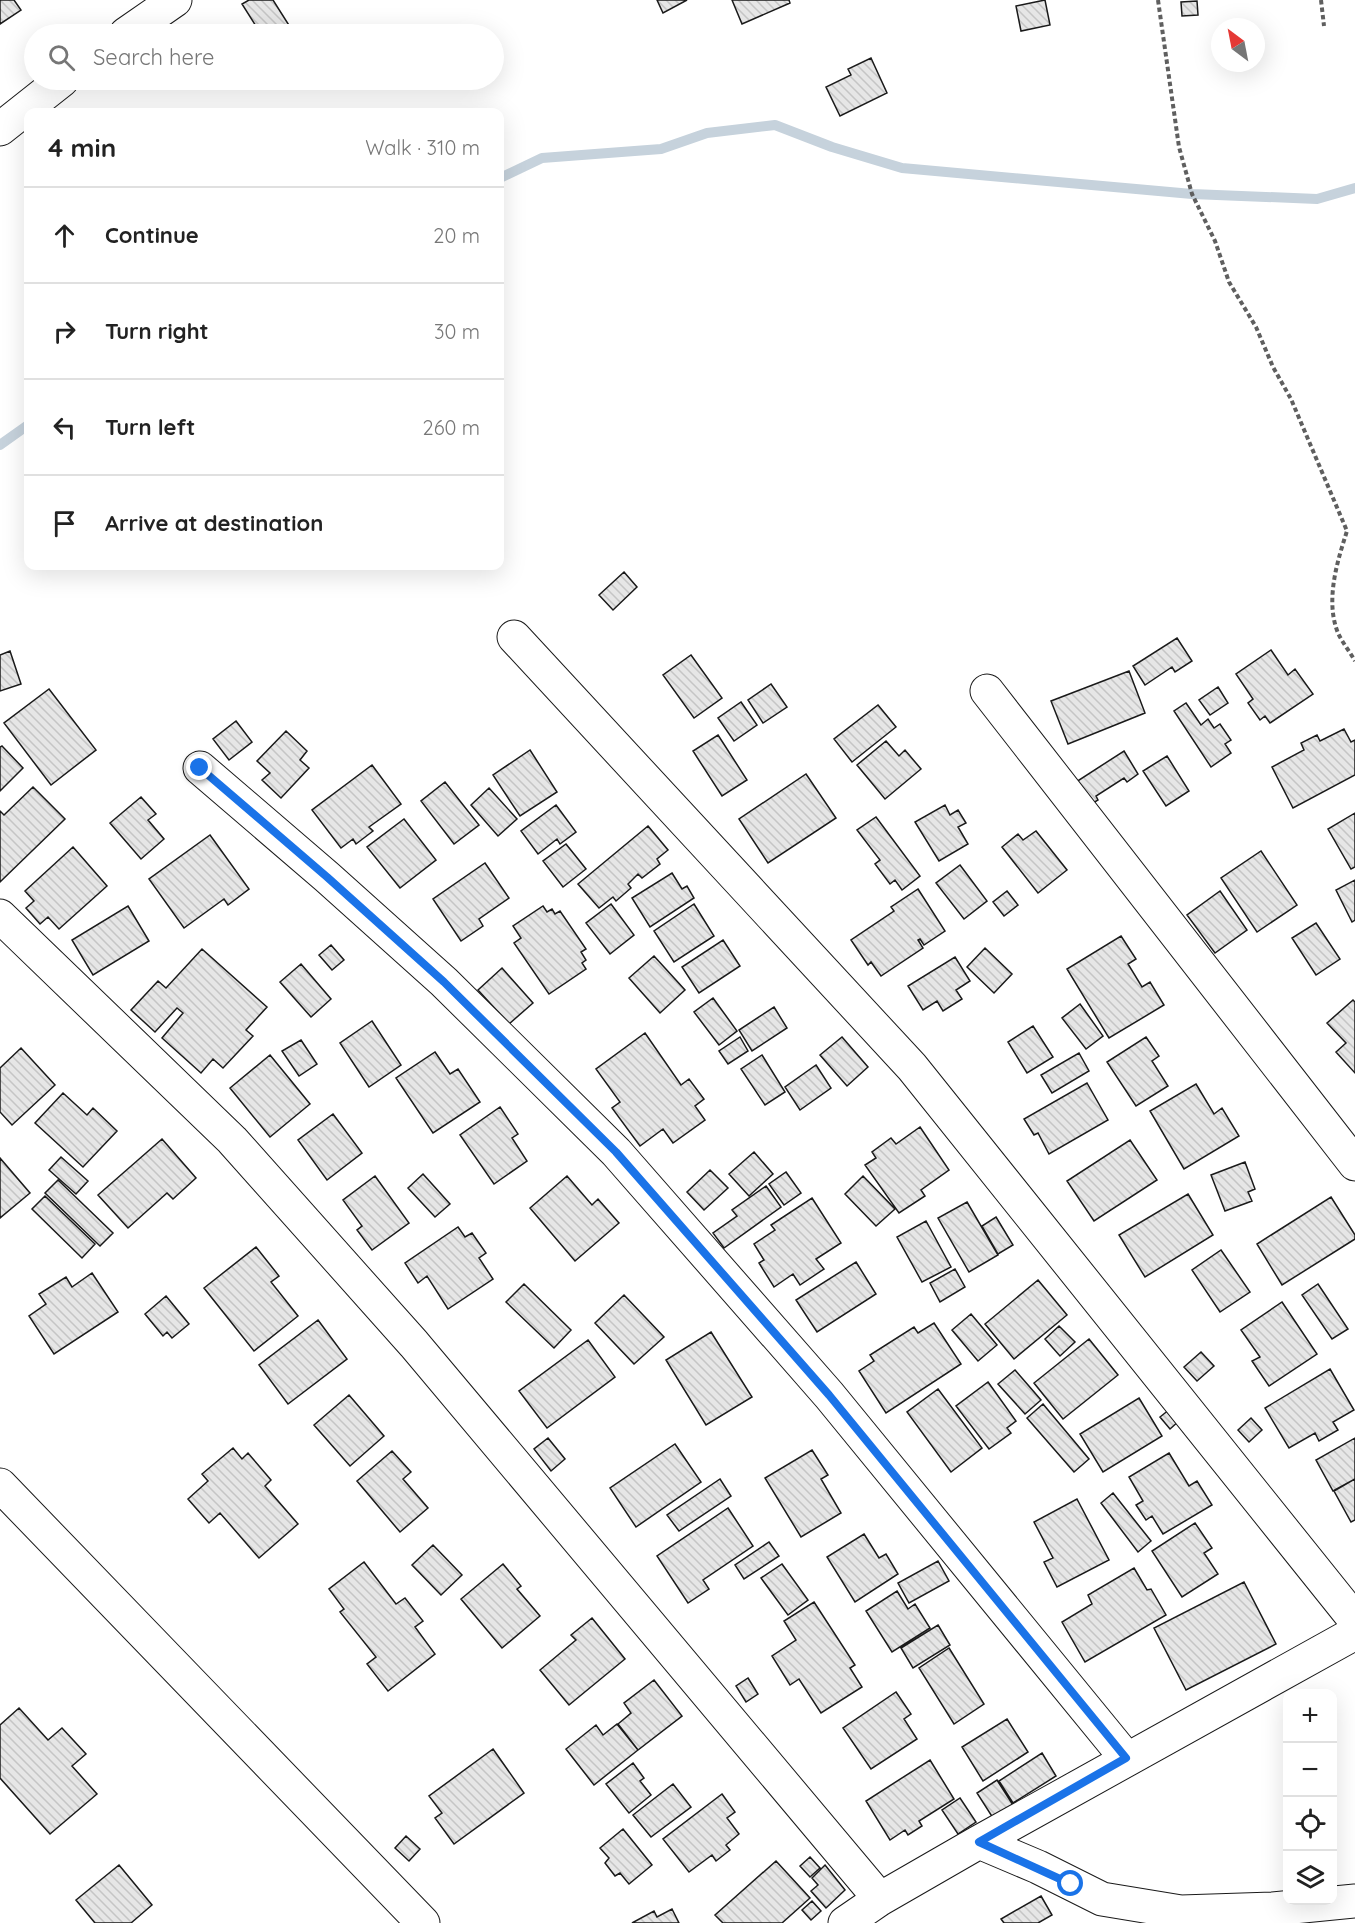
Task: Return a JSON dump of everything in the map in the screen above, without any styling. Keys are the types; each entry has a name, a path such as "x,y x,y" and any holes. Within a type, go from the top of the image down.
{"street":[{"path":"140,24 175,0"},
{"path":"27,108 49,90"},
{"path":"0,129 24,110"},
{"path":"514,637 912,1067 1355,1620"},
{"path":"987,691 1355,1164"},
{"path":"200,768 444,982 616,1152 829,1395 1126,1758"},
{"path":"0,916 232,1140 414,1344 880,1899"},
{"path":"0,1485 423,1923"},
{"path":"845,1923 880,1899 1126,1758 1355,1633"},
{"path":"979,1842 1038,1867 1102,1899 1180,1912 1273,1909 1355,1901"}],"path":[{"path":"1158,0 1179,147 1192,194 1215,241 1229,282 1256,327 1273,367 1291,399 1347,531 1337,564 1332,611 1338,632 1355,661"},
{"path":"1321,0 1324,26"}],"building":[{"path":"0,0 14,0 21,10 0,24"},
{"path":"249,0 273,0 288,24 255,24 242,4"},
{"path":"657,0 687,0 663,13"},
{"path":"732,0 789,0 790,3 742,24"},
{"path":"1045,0 1050,25 1021,31 1016,6"},
{"path":"1197,1 1198,15 1182,16 1181,2"},
{"path":"871,58 887,93 840,116 826,87 851,75 848,69"},
{"path":"624,572 637,587 613,610 599,595"},
{"path":"1177,638 1192,661 1175,672 1172,667 1145,685 1133,666"},
{"path":"1271,650 1288,675 1295,669 1313,694 1270,723 1265,716 1260,720 1248,703 1253,699 1236,674"},
{"path":"10,651 21,684 0,691 0,655"},
{"path":"691,655 722,698 694,718 663,675"},
{"path":"1129,671 1145,713 1068,744 1051,701"},
{"path":"771,684 787,707 763,723 748,700"},
{"path":"1218,687 1228,703 1210,715 1199,700"},
{"path":"49,689 96,750 51,785 4,723"},
{"path":"741,702 757,725 734,741 718,718"},
{"path":"1186,703 1201,725 1208,719 1214,728 1220,724 1231,740 1225,744 1231,753 1211,767 1174,711"},
{"path":"878,705 896,727 852,762 834,739"},
{"path":"236,721 252,742 229,760 213,739"},
{"path":"1344,729 1351,742 1355,740 1355,775 1293,808 1272,767 1304,750 1301,743 1317,735 1320,741"},
{"path":"286,731 307,751 300,760 309,768 281,798 262,780 270,773 257,761"},
{"path":"718,735 747,780 722,796 693,751"},
{"path":"886,741 899,756 905,750 921,769 885,799 857,765"},
{"path":"2,746 23,768 0,791 0,747"},
{"path":"530,750 557,792 520,816 493,775"},
{"path":"1124,751 1138,774 1127,782 1124,778 1096,796 1098,800 1090,805 1076,782"},
{"path":"1167,756 1189,791 1166,806 1143,771"},
{"path":"372,765 401,804 369,827 373,831 356,844 353,839 341,848 312,810"},
{"path":"806,774 836,818 768,863 739,819"},
{"path":"445,782 479,825 454,844 421,801"},
{"path":"33,787 65,819 0,882 0,811 4,815"},
{"path":"489,788 517,819 498,836 471,805"},
{"path":"141,797 156,814 148,820 164,839 141,859 110,823"},
{"path":"556,805 576,832 560,844 557,839 538,854 521,831"},
{"path":"945,805 950,815 958,810 966,823 958,827 968,844 939,861 915,822"},
{"path":"1355,813 1355,867 1351,869 1328,829"},
{"path":"876,817 920,876 902,890 895,880 890,884 875,864 880,860 857,830"},
{"path":"404,819 436,860 400,888 367,847"},
{"path":"648,826 668,850 657,859 660,864 642,878 638,874 628,884 631,888 616,901 613,897 599,908 578,884"},
{"path":"1036,831 1067,870 1038,893 1002,847 1018,834 1023,840"},
{"path":"210,835 249,889 228,905 224,899 184,928 149,879"},
{"path":"566,844 586,869 563,887 543,861"},
{"path":"73,847 107,886 59,929 48,917 40,924 26,908 34,901 25,891"},
{"path":"1261,851 1297,905 1257,932 1221,878"},
{"path":"485,863 509,898 479,919 483,926 461,941 433,899"},
{"path":"960,865 987,901 964,919 936,883"},
{"path":"672,873 682,889 687,886 694,898 650,927 632,898"},
{"path":"1355,880 1355,920 1352,922 1336,890"},
{"path":"918,889 945,931 924,945 920,939 918,940 923,948 881,976 871,962 868,965 851,940 894,911 891,907"},
{"path":"1007,891 1018,905 1004,916 993,902"},
{"path":"1220,891 1247,930 1215,953 1187,915"},
{"path":"611,904 634,935 610,954 586,923"},
{"path":"694,904 714,936 674,962 654,931"},
{"path":"128,906 149,941 93,975 72,940"},
{"path":"543,906 547,912 552,909 555,914 560,911 586,949 581,952 586,960 582,963 586,969 549,994 514,943 521,938 513,926"},
{"path":"1316,923 1340,959 1316,975 1292,938"},
{"path":"1121,936 1136,959 1128,964 1142,987 1150,982 1164,1005 1109,1038 1067,969"},
{"path":"723,940 740,966 699,993 682,967"},
{"path":"331,945 344,960 332,970 319,955"},
{"path":"985,948 1012,974 994,993 967,967"},
{"path":"202,949 267,1007 246,1030 253,1036 223,1068 213,1059 201,1073 162,1038 183,1013 177,1008 155,1032 131,1010 158,981 166,988"},
{"path":"654,956 685,990 660,1013 629,978"},
{"path":"955,957 970,981 956,990 962,999 943,1011 937,1001 923,1010 908,986"},
{"path":"301,964 331,999 311,1017 280,982"},
{"path":"502,968 533,1003 509,1024 478,990"},
{"path":"713,998 737,1031 719,1045 694,1012"},
{"path":"1353,1000 1355,1002 1355,1073 1336,1052 1346,1043 1327,1023"},
{"path":"1080,1004 1103,1036 1086,1049 1062,1018"},
{"path":"774,1007 787,1028 752,1051 739,1030"},
{"path":"372,1021 401,1065 369,1087 340,1043"},
{"path":"1033,1026 1053,1057 1027,1073 1008,1042"},
{"path":"645,1033 681,1085 689,1079 704,1099 695,1106 705,1120 673,1143 663,1129 640,1146 612,1108 620,1102 596,1069"},
{"path":"740,1037 748,1051 728,1064 719,1051"},
{"path":"842,1037 868,1067 847,1086 820,1055"},
{"path":"1146,1037 1159,1056 1152,1061 1168,1086 1136,1106 1107,1062"},
{"path":"301,1040 317,1064 299,1076 282,1051"},
{"path":"21,1048 55,1085 12,1125 0,1112 0,1068"},
{"path":"435,1052 450,1074 458,1069 480,1102 433,1133 396,1078"},
{"path":"1079,1053 1089,1071 1052,1093 1041,1075"},
{"path":"270,1055 310,1104 270,1137 230,1088"},
{"path":"762,1055 785,1092 765,1105 741,1069"},
{"path":"816,1065 831,1088 800,1110 785,1087"},
{"path":"1087,1083 1108,1120 1049,1154 1038,1133 1034,1135 1024,1119"},
{"path":"1196,1084 1214,1114 1222,1108 1239,1136 1184,1169 1150,1111"},
{"path":"63,1093 87,1115 93,1108 117,1131 83,1167 35,1123"},
{"path":"500,1107 518,1134 512,1138 527,1161 494,1184 460,1135"},
{"path":"333,1114 362,1153 327,1180 298,1140"},
{"path":"920,1127 949,1170 921,1190 925,1196 899,1213 865,1165 876,1158 872,1152 891,1138 896,1144"},
{"path":"162,1139 196,1178 173,1199 167,1193 128,1228 98,1195"},
{"path":"1130,1140 1157,1180 1094,1221 1067,1181"},
{"path":"754,1152 773,1174 749,1196 729,1174"},
{"path":"61,1157 88,1181 76,1194 49,1170"},
{"path":"0,1158 30,1193 0,1218"},
{"path":"1245,1162 1255,1189 1248,1192 1252,1201 1225,1211 1211,1175"},
{"path":"710,1170 728,1188 704,1210 687,1192"},
{"path":"786,1172 801,1193 784,1205 769,1184"},
{"path":"423,1174 450,1204 435,1217 408,1188"},
{"path":"375,1176 409,1223 372,1250 357,1230 362,1226 343,1200"},
{"path":"567,1176 592,1205 598,1199 619,1223 575,1261 530,1208"},
{"path":"863,1176 895,1209 876,1226 845,1194"},
{"path":"58,1180 113,1233 100,1246 45,1193"},
{"path":"766,1186 781,1207 724,1248 713,1233 737,1216 732,1210"},
{"path":"1188,1194 1213,1235 1145,1277 1119,1235"},
{"path":"45,1196 95,1244 82,1258 32,1209"},
{"path":"1331,1197 1355,1235 1355,1239 1282,1285 1257,1244"},
{"path":"812,1198 841,1243 816,1259 824,1269 800,1285 793,1274 774,1287 759,1263 764,1260 754,1244 775,1230 771,1225"},
{"path":"967,1202 998,1255 969,1272 938,1218"},
{"path":"996,1217 1013,1245 998,1254 982,1226"},
{"path":"926,1221 951,1267 922,1282 897,1237"},
{"path":"458,1227 465,1237 472,1233 486,1253 479,1258 493,1279 448,1309 427,1276 418,1283 405,1263"},
{"path":"256,1247 279,1276 271,1282 298,1316 254,1351 204,1288"},
{"path":"1221,1250 1250,1292 1220,1312 1192,1270"},
{"path":"856,1262 876,1294 817,1332 796,1300"},
{"path":"955,1269 965,1287 940,1302 930,1283"},
{"path":"92,1273 118,1312 54,1354 29,1316 46,1304 39,1294 66,1277 72,1287"},
{"path":"1038,1280 1067,1315 1014,1359 985,1324"},
{"path":"524,1284 571,1330 554,1348 506,1302"},
{"path":"1318,1284 1348,1329 1332,1339 1302,1295"},
{"path":"624,1295 664,1337 634,1364 595,1323"},
{"path":"166,1296 189,1324 172,1338 167,1332 163,1336 145,1314"},
{"path":"1282,1302 1317,1354 1269,1386 1252,1361 1260,1357 1241,1330"},
{"path":"971,1314 997,1345 978,1361 952,1330"},
{"path":"318,1320 347,1359 288,1404 259,1365"},
{"path":"934,1323 961,1364 886,1413 859,1371 874,1361 870,1355 914,1327 918,1333"},
{"path":"1059,1326 1075,1342 1060,1356 1045,1339"},
{"path":"711,1332 752,1397 706,1425 666,1360"},
{"path":"1089,1339 1118,1375 1063,1419 1034,1383"},
{"path":"588,1340 615,1377 547,1428 519,1391"},
{"path":"1201,1352 1214,1366 1197,1381 1184,1367"},
{"path":"1330,1369 1354,1410 1333,1422 1338,1430 1319,1441 1315,1433 1289,1448 1265,1408"},
{"path":"1015,1370 1041,1400 1025,1414 998,1384"},
{"path":"988,1382 1016,1421 1007,1428 1011,1433 989,1449 956,1406"},
{"path":"938,1389 982,1448 951,1472 907,1412"},
{"path":"349,1395 384,1436 350,1466 314,1425"},
{"path":"1139,1398 1162,1436 1103,1472 1080,1434"},
{"path":"1043,1404 1089,1459 1074,1472 1027,1418"},
{"path":"1170,1409 1179,1421 1170,1429 1160,1417"},
{"path":"1251,1418 1262,1430 1249,1442 1238,1430"},
{"path":"548,1438 565,1459 551,1471 534,1449"},
{"path":"1355,1438 1355,1479 1333,1491 1316,1460"},
{"path":"675,1444 701,1482 636,1527 610,1488"},
{"path":"233,1448 242,1459 248,1453 271,1480 265,1486 298,1524 259,1558 220,1513 209,1523 188,1499 208,1481 202,1474"},
{"path":"812,1450 828,1475 821,1479 841,1513 801,1537 765,1478"},
{"path":"392,1451 411,1472 403,1479 428,1508 400,1532 357,1481"},
{"path":"1169,1453 1189,1486 1197,1481 1212,1505 1163,1534 1152,1516 1146,1520 1136,1505 1143,1501 1129,1477"},
{"path":"720,1479 731,1496 679,1531 667,1515"},
{"path":"1355,1479 1355,1520 1351,1522 1334,1491"},
{"path":"1113,1493 1151,1541 1138,1552 1101,1503"},
{"path":"1077,1499 1109,1560 1057,1587 1044,1562 1053,1558 1034,1522"},
{"path":"728,1508 753,1546 703,1580 709,1589 688,1603 657,1556"},
{"path":"1195,1523 1212,1548 1204,1553 1218,1574 1182,1597 1152,1551"},
{"path":"864,1534 879,1558 886,1554 898,1574 855,1602 827,1557"},
{"path":"769,1542 779,1556 744,1579 735,1565"},
{"path":"433,1545 462,1575 441,1595 412,1565"},
{"path":"938,1561 949,1581 909,1603 898,1583"},
{"path":"364,1562 396,1604 405,1598 423,1621 415,1627 435,1654 388,1691 367,1664 376,1657 340,1612 344,1609 329,1589"},
{"path":"503,1564 521,1586 517,1589 540,1616 502,1648 461,1599"},
{"path":"782,1564 808,1600 788,1615 761,1578"},
{"path":"1134,1568 1147,1590 1151,1589 1166,1615 1085,1662 1062,1622 1092,1604 1088,1595"},
{"path":"1244,1582 1276,1644 1186,1690 1154,1628"},
{"path":"897,1591 908,1609 915,1604 930,1628 892,1652 866,1611"},
{"path":"814,1602 855,1665 850,1668 862,1687 821,1713 799,1679 790,1685 772,1656 796,1640 784,1621"},
{"path":"592,1618 625,1659 569,1705 540,1670 576,1640 571,1635"},
{"path":"938,1625 950,1645 913,1668 901,1648"},
{"path":"949,1648 984,1704 954,1724 919,1668"},
{"path":"748,1678 758,1694 746,1702 736,1686"},
{"path":"654,1680 682,1716 638,1750 618,1724 631,1713 624,1703"},
{"path":"896,1692 911,1714 904,1719 917,1739 871,1769 843,1728"},
{"path":"19,1708 48,1740 62,1728 86,1754 72,1766 97,1794 50,1834 0,1778 0,1725"},
{"path":"1007,1719 1028,1752 983,1781 962,1747"},
{"path":"617,1724 638,1750 594,1785 566,1749 596,1725 603,1735"},
{"path":"493,1749 524,1793 454,1844 435,1818 442,1813 429,1796"},
{"path":"1042,1753 1056,1776 1013,1803 999,1781"},
{"path":"930,1760 954,1799 919,1821 922,1826 908,1835 905,1830 890,1840 866,1801"},
{"path":"633,1763 644,1778 640,1781 651,1795 629,1813 606,1784"},
{"path":"997,1780 1013,1805 993,1818 977,1793"},
{"path":"673,1784 691,1807 651,1837 633,1815"},
{"path":"722,1794 735,1812 727,1818 739,1834 726,1845 730,1850 716,1861 712,1855 689,1872 663,1839"},
{"path":"960,1798 976,1822 958,1834 942,1810"},
{"path":"623,1829 652,1865 629,1884 620,1873 615,1876 605,1863 609,1858 600,1848"},
{"path":"406,1836 420,1849 409,1861 395,1848"},
{"path":"810,1857 820,1868 810,1877 800,1866"},
{"path":"776,1861 810,1898 782,1923 723,1923 715,1915"},
{"path":"119,1865 152,1905 131,1923 95,1923 76,1900"},
{"path":"825,1865 845,1890 826,1908 811,1891 818,1885 812,1878"},
{"path":"1041,1896 1052,1915 1038,1923 1004,1923 1001,1919"},
{"path":"812,1901 821,1911 811,1920 802,1910"},
{"path":"672,1909 679,1923 632,1923 654,1911 657,1917"}],"waterway":[{"path":"504,176 542,158 661,149 707,133 775,125 832,147 902,168 1192,194 1317,199 1355,188"},
{"path":"0,445 24,428"}],"route":[{"path":"200,768 444,982 616,1152 829,1395 1126,1758 979,1842 1071,1884"}]}
